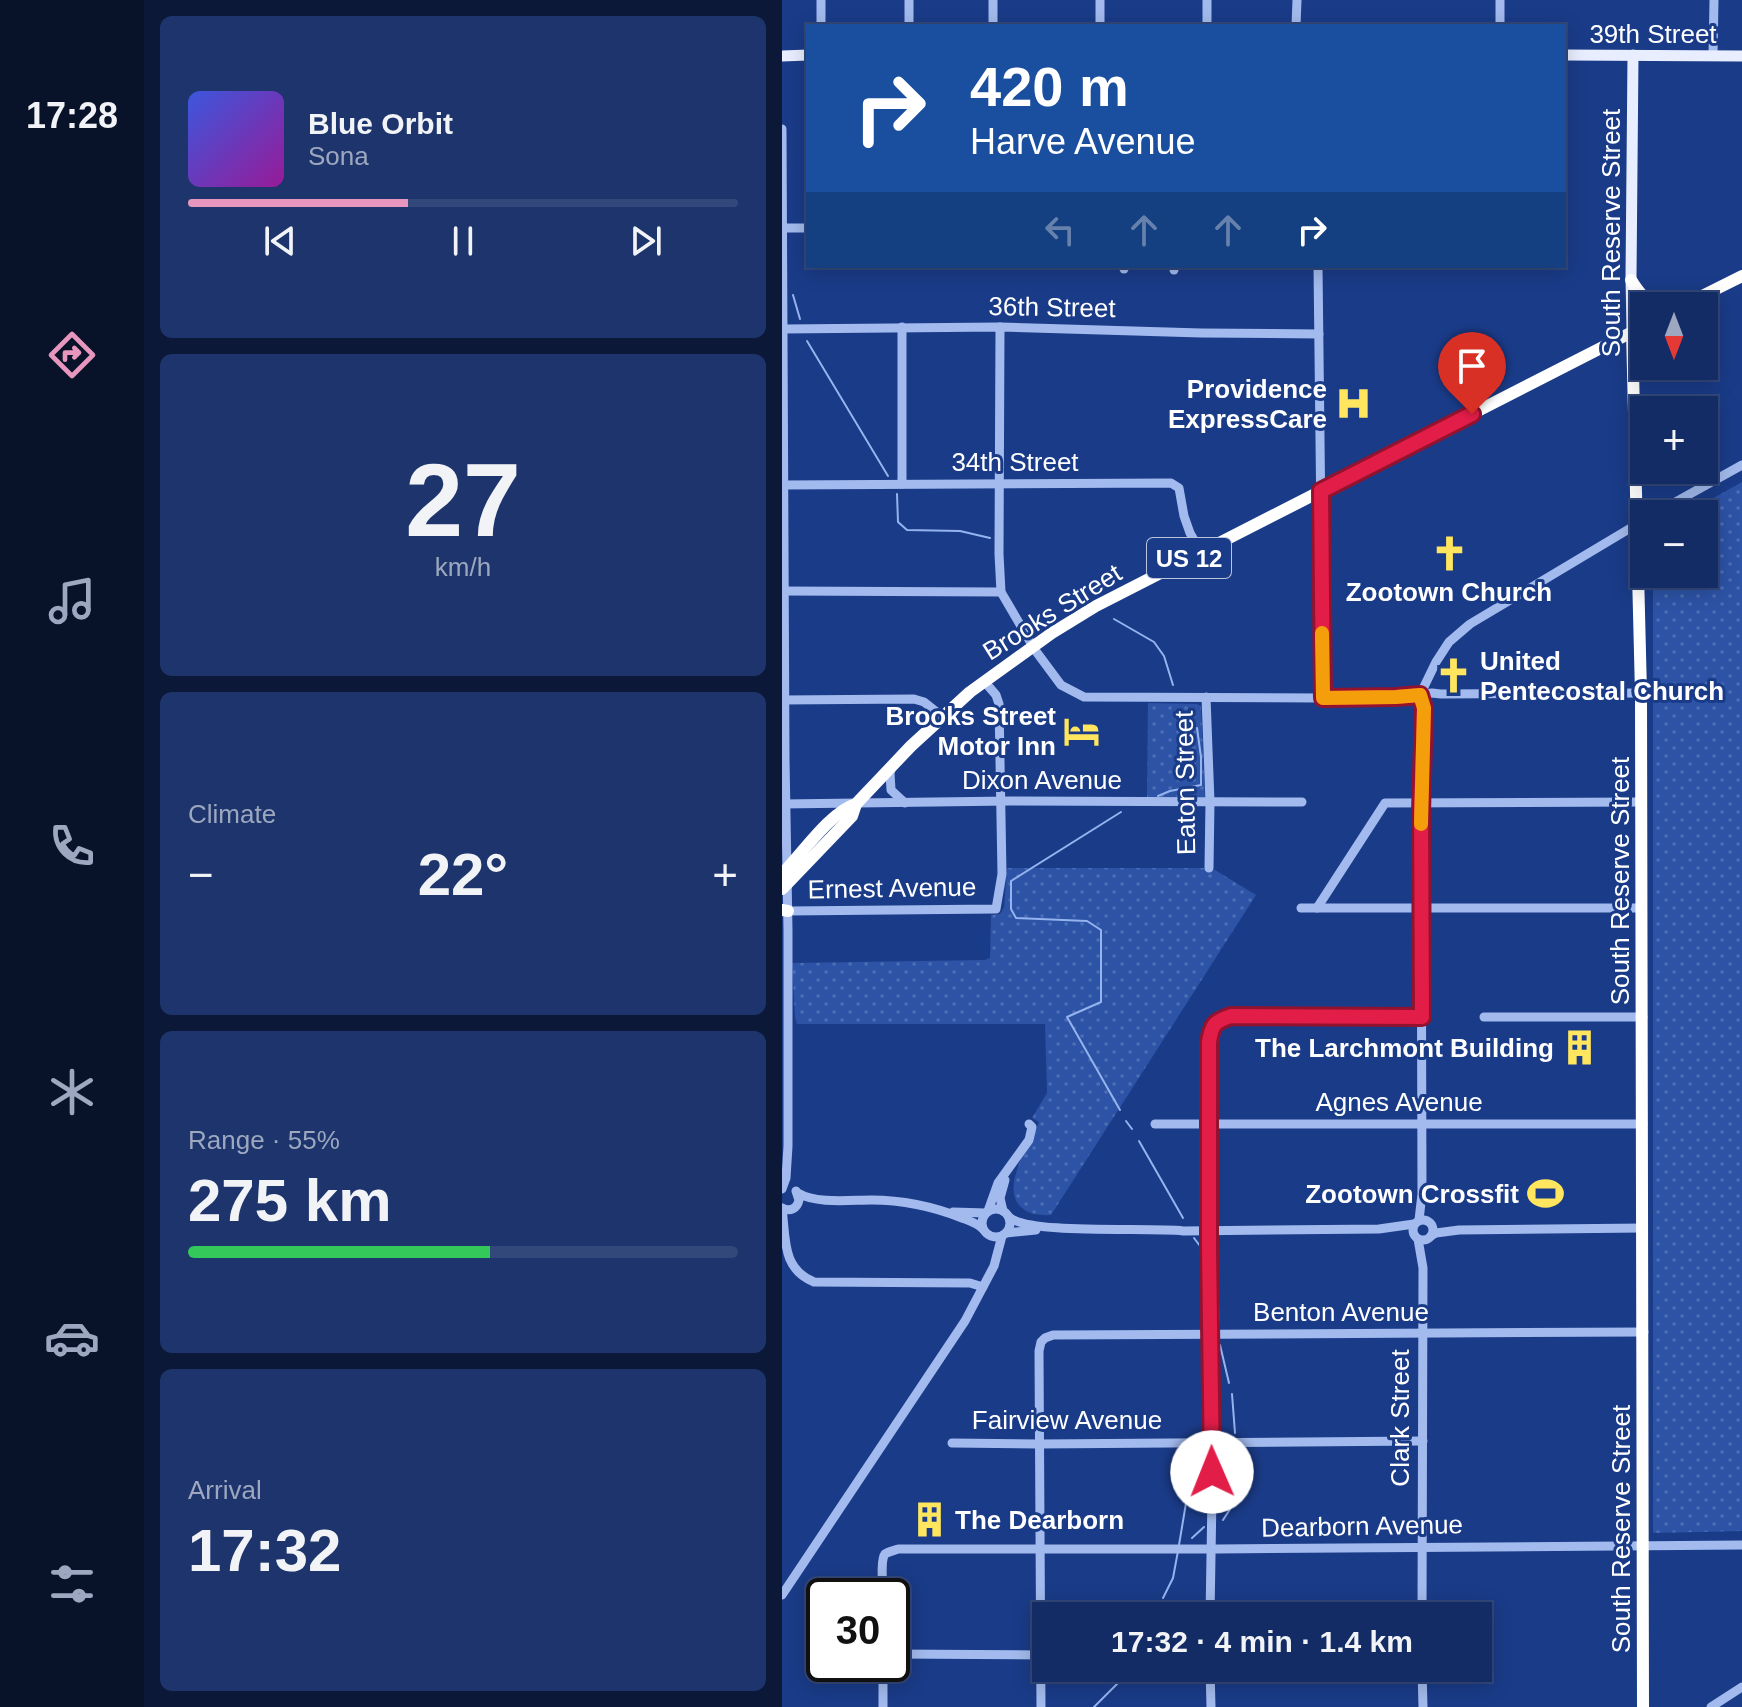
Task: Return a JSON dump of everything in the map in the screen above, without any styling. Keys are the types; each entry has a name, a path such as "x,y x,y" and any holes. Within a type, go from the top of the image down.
{"highway":[{"path":"1710,292 1742,276"},
{"path":"1631,280 1639,292"},
{"name":"Brooks Street","path":"785,879 852,816 856,804 893,765 984,681 1096,606 1630,333"},
{"name":"South Reserve Street","path":"1639,380 1640,500"},
{"name":"South Reserve Street","path":"1640,588 1643,1707"}],"main road":[{"path":"782,56 806,55"},
{"name":"39th Street","path":"1566,55 1742,56"},
{"name":"South Reserve Street","path":"1633,55 1633,292"}],"street":[{"path":"821,0 821,24"},
{"path":"909,0 909,24"},
{"path":"993,0 993,24"},
{"path":"1100,0 1100,24"},
{"path":"1207,0 1207,24"},
{"path":"1296,24 1297,0"},
{"path":"1500,0 1500,24"},
{"path":"1713,55 1714,0"},
{"path":"782,129 785,1031 788,1146 792,1182 799,1200 791,1214 787,1256 790,1266 814,1282 970,1283 983,1287"},
{"path":"784,228 806,228"},
{"path":"1318,268 1323,698"},
{"path":"902,327 902,484"},
{"path":"1000,327 1001,592 1033,647 1061,685 1084,697 1323,698 1432,693 1641,693"},
{"name":"36th Street","path":"783,329 1000,327 1319,334"},
{"path":"1679,500 1742,465"},
{"name":"34th Street","path":"783,485 1171,483 1179,488 1184,516 1201,552"},
{"path":"1423,1229 1421,802 1424,708 1420,695 1449,642 1470,624 1630,528"},
{"path":"783,591 1001,592"},
{"path":"984,681 996,695 999,704 1000,802"},
{"name":"Eaton Street","path":"1206,697 1209,868"},
{"path":"783,700 914,699 924,702 943,717"},
{"path":"893,765 891,790 905,803"},
{"name":"Ernest Avenue","path":"785,911 996,909 1002,874 1000,802"},
{"name":"Dixon Avenue","path":"784,804 1302,802"},
{"path":"1317,908 1385,803 1642,802"},
{"path":"1301,908 1642,908"},
{"path":"1210,1602 1209,1042 1215,1023 1231,1016 1422,1017"},
{"path":"1484,1017 1643,1017"},
{"path":"983,1287 991,1251 982,1220 998,1183 1029,1140 1032,1127 1029,1124"},
{"name":"Agnes Avenue","path":"1155,1124 1643,1124"},
{"path":"788,1146 786,1178 782,1189 789,1188 808,1198 903,1201 947,1211 978,1224 992,1236 1047,1228 1643,1228"},
{"path":"782,1595 965,1321 994,1266 1010,1225 1000,1198 1006,1173"},
{"path":"787,1246 782,1208 844,1200"},
{"path":"947,1211 987,1212 995,1209 1017,1223 1047,1228"},
{"name":"Clark Street","path":"1422,1602 1423,1229"},
{"name":"Benton Avenue","path":"1039,1444 1039,1351 1041,1342 1053,1335 1644,1332"},
{"name":"Fairview Avenue","path":"952,1443 1423,1441"},
{"path":"1039,1444 1039,1602"},
{"name":"Dearborn Avenue","path":"883,1578 886,1552 898,1549 1742,1545"},
{"path":"910,1654 1032,1655"},
{"path":"883,1682 883,1707"},
{"path":"1041,1707 1042,1682"},
{"path":"1210,1682 1211,1707"},
{"path":"1422,1682 1423,1707"},
{"path":"1711,1707 1742,1687"}],"shaded area":[{"path":"1742,482 1742,1531 1653,1533 1653,588 1718,588 1718,500 1710,500"},
{"path":"1148,703 1201,706 1205,797 1147,797"},
{"path":"1007,868 1203,868 1215,870 1256,895 1051,1215 1024,1209 1018,1204 1014,1190 1019,1164 1039,1122 1032,1118 1047,1093 1045,1024 797,1024 795,1017 792,963 990,958 991,915 1000,914 1004,908"}],"waterway":[{"path":"793,295 800,319"},
{"path":"807,341 888,476"},
{"path":"897,494 898,522 907,530 960,531 990,538"},
{"path":"1114,619 1154,642 1164,656 1173,685"},
{"path":"1158,796 1201,785 1197,728"},
{"path":"1120,1110 1067,1017 1101,1002 1101,930 1087,921 1016,918 1011,909 1011,881 1121,812"},
{"path":"1126,1121 1132,1129"},
{"path":"1139,1141 1183,1218"},
{"path":"1194,1238 1203,1250"},
{"path":"1214,1258 1219,1324"},
{"path":"1220,1345 1229,1383"},
{"path":"1232,1394 1235,1433"},
{"path":"1235,1448 1237,1490"},
{"path":"1179,1545 1194,1455"},
{"path":"1223,1520 1236,1500"},
{"path":"1192,1538 1204,1527"},
{"path":"1163,1598 1173,1578 1178,1551"},
{"path":"1094,1707 1119,1682"}],"slow traffic":[{"path":"1322,633 1323,698 1420,695 1424,708 1421,824"}],"place":[{"name":"Providence ExpressCare","path":"1353,404"},
{"name":"Zootown Church","path":"1449,553"},
{"name":"United Pentecostal Church","path":"1454,676"},
{"name":"Brooks Street Motor Inn","path":"1082,731"},
{"name":"The Larchmont Building","path":"1580,1048"},
{"name":"Zootown Crossfit","path":"1545,1194"},
{"name":"The Dearborn","path":"929,1520"}],"route":[{"path":"1212,1472 1209,1249 1209,1042 1212,1029 1215,1023 1231,1016 1422,1017 1424,708 1420,695 1323,698 1321,491 1472,414"}]}
